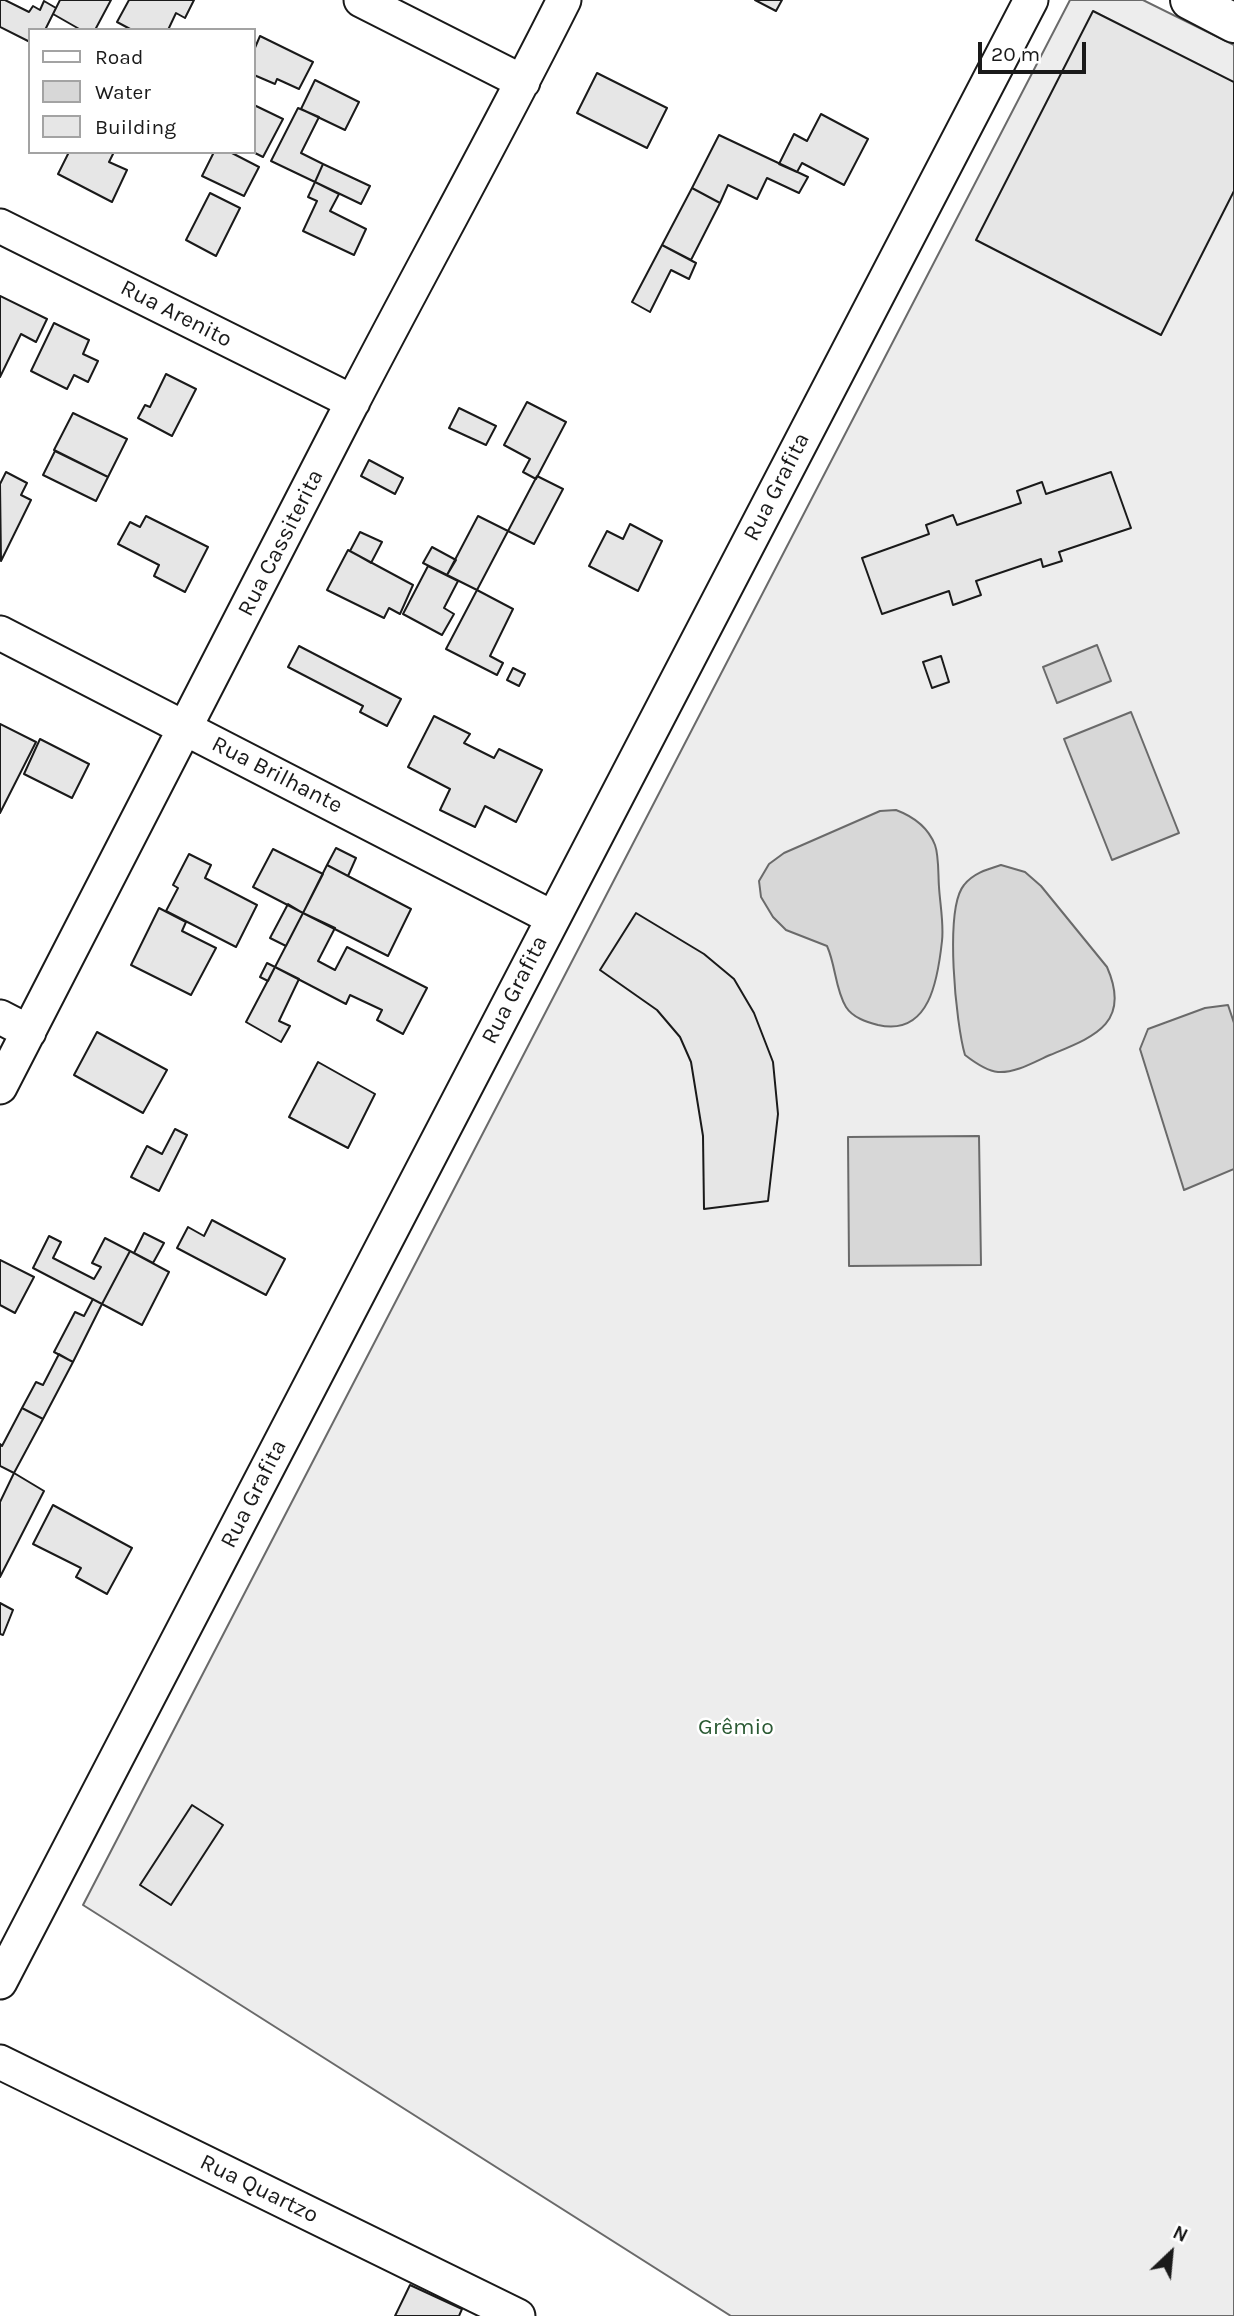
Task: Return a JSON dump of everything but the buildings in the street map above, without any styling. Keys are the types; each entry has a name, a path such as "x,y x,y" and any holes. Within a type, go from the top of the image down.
{"street":[{"path":"361,0 523,82"},
{"name":"Rua Cassiterita","path":"0,1087 14,1025 187,728 353,402 564,0"},
{"name":"Rua Grafita","path":"0,1982 1031,0"},
{"path":"1190,0 1234,23"},
{"name":"Rua Arenito","path":"0,226 353,402"},
{"name":"Rua Brilhante","path":"0,634 553,918"},
{"name":"Rua Quartzo","path":"0,2062 518,2316"}],"shaded area":[{"name":"Grêmio","path":"1070,0 1143,0 1234,45 1234,2316 731,2316 83,1905"}],"water":[{"path":"1097,645 1111,681 1057,703 1043,667"},
{"path":"1131,712 1179,833 1112,860 1064,739"},
{"path":"896,810 919,823 935,845 943,928 938,971 928,1001 920,1013 909,1022 896,1026 878,1025 856,1017 849,1011 842,1000 827,946 786,930 773,917 761,897 759,881 769,864 784,853 880,811"},
{"path":"1001,865 1025,872 1041,886 1107,967 1115,1002 1104,1026 1081,1042 1025,1066 998,1072 985,1068 965,1055 955,994 953,941 954,917 964,885 976,874"},
{"path":"1228,1005 1234,1023 1234,1169 1184,1190 1140,1049 1148,1029 1205,1008"},
{"path":"979,1136 981,1265 849,1266 848,1137"}]}
